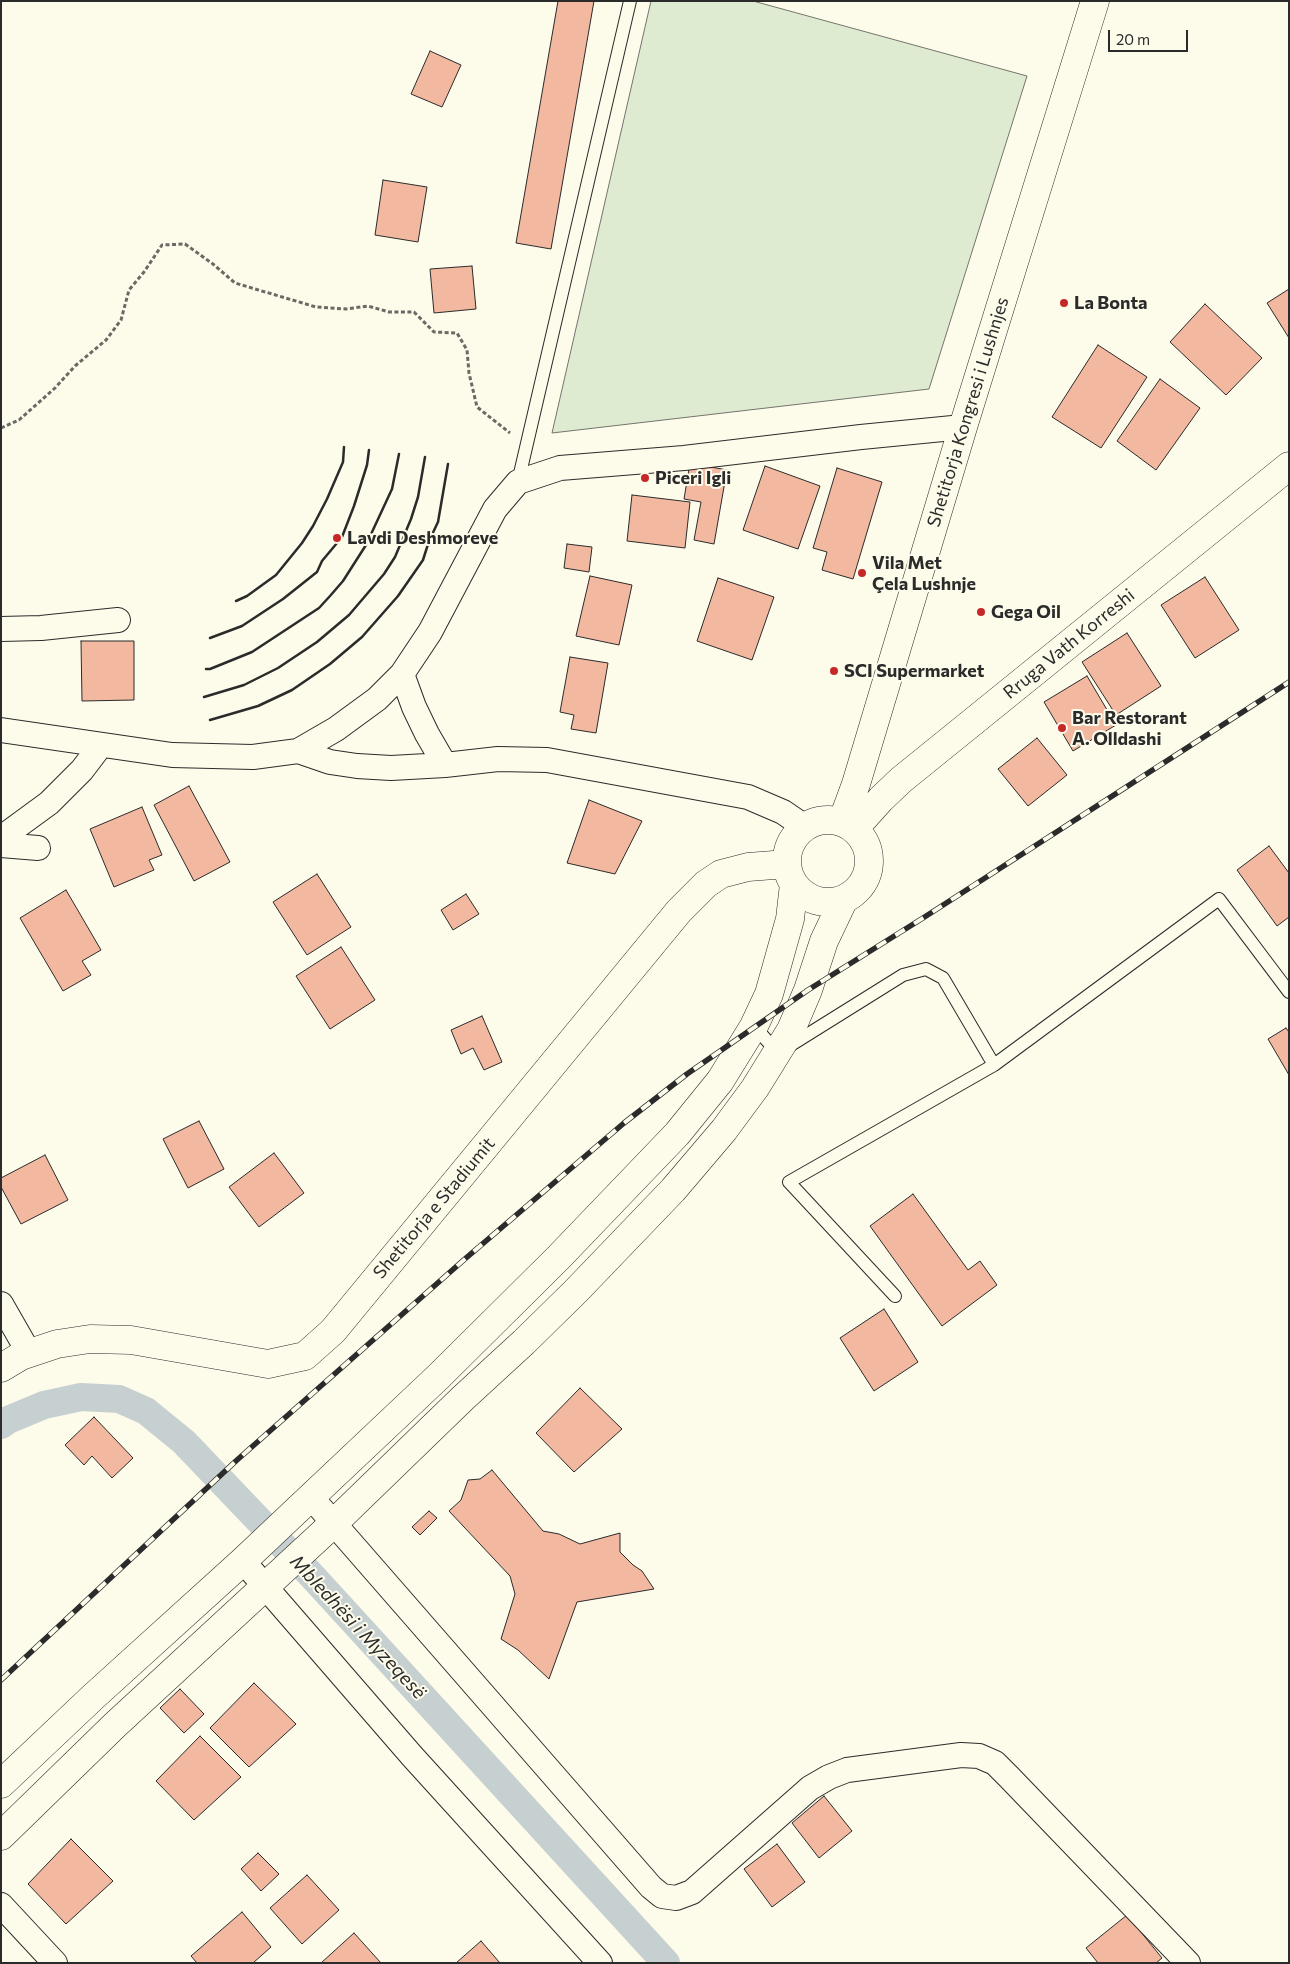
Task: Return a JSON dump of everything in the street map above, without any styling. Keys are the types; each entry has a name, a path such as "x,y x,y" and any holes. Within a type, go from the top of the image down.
{"main road":[{"name":"Shetitorja Kongresi i Lushnjes","path":"848,826 858,776 962,427 1095,1"},
{"name":"Rruga Vath Korreshi","path":"848,826 901,780 1289,466"},
{"path":"1,1784 250,1554 490,1326 648,1166 677,1134 720,1081 754,1026 769,994 788,927 791,874 789,847 798,832 820,820 829,820 848,826 865,843 870,865 862,885 854,894 844,899 835,902 817,901 800,892 791,874"},
{"name":"Shetitorja e Stadiumit","path":"1,1368 21,1356 58,1344 90,1338 131,1340 268,1364 305,1356 332,1331 679,911 706,884 721,874 748,867 791,874"},
{"path":"1,1836 115,1726 334,1523 570,1298 641,1225 724,1130 778,1053 791,1030 808,990 824,940 844,899"}],"street":[{"path":"1,730 172,755 253,757 298,751 336,729 377,700 402,674 430,632 495,509 518,482 560,468 684,458 962,427"},
{"path":"1,629 41,628 118,620"},
{"path":"402,674 414,707 427,734 446,765"},
{"path":"1,838 49,802 82,770 101,745"},
{"path":"298,751 330,762 391,768 521,759 547,760 748,797 783,812 805,827"},
{"path":"1,845 38,848"},
{"path":"1,1304 30,1353"},
{"path":"301,1505 334,1523 644,1880 662,1896 676,1898 692,1892 810,1788 829,1777 847,1770 961,1755 979,1756 995,1763 1188,1963"},
{"path":"250,1554 274,1579 412,1756 600,1963"},
{"path":"1,1905 55,1963"}],"lane":[{"path":"518,482 630,1"},
{"path":"895,1296 789,1182 994,1065 1219,899 1289,992"},
{"path":"754,1026 778,1053 903,975 926,969 943,978 994,1065"}],"path":[{"path":"1,428 19,420 55,388 75,366 106,340 121,320 129,290 162,245 185,244 235,283 316,307 346,309 368,306 389,312 414,312 434,332 457,333 467,350 469,373 477,407 527,445"}],"green space":[{"path":"651,1 753,1 1027,76 929,389 552,433"}],"building":[{"path":"558,1 594,1 551,249 516,243"},
{"path":"430,51 461,65 442,107 411,94"},
{"path":"383,180 427,187 418,242 375,235"},
{"path":"472,266 476,309 434,313 430,269"},
{"path":"1289,289 1289,338 1267,303"},
{"path":"1205,304 1262,358 1226,395 1170,342"},
{"path":"1098,345 1147,377 1101,448 1052,417"},
{"path":"1160,379 1200,408 1156,470 1117,441"},
{"path":"690,463 727,470 714,544 694,540 701,502 684,499"},
{"path":"765,466 820,486 798,549 743,530"},
{"path":"837,468 882,482 853,579 822,570 827,552 813,548"},
{"path":"632,495 690,502 685,548 627,541"},
{"path":"567,544 592,547 589,572 564,568"},
{"path":"590,576 632,585 619,645 576,636"},
{"path":"1205,577 1239,630 1195,658 1161,605"},
{"path":"718,578 774,597 752,660 697,641"},
{"path":"1127,633 1161,686 1116,715 1082,662"},
{"path":"81,641 134,641 134,700 82,701"},
{"path":"570,657 608,663 596,733 571,729 574,715 560,712"},
{"path":"1087,676 1116,725 1073,751 1044,702"},
{"path":"1037,738 1067,775 1028,806 998,769"},
{"path":"189,786 230,862 194,881 154,805"},
{"path":"589,800 642,821 615,874 567,863"},
{"path":"142,807 162,855 149,860 154,870 114,887 90,829"},
{"path":"1269,846 1289,873 1289,917 1277,926 1237,870"},
{"path":"317,874 351,927 307,955 273,902"},
{"path":"66,890 101,950 82,961 91,975 63,991 20,918"},
{"path":"466,894 479,914 453,930 441,910"},
{"path":"341,947 375,1000 330,1029 296,976"},
{"path":"482,1016 502,1062 484,1070 473,1048 461,1054 451,1030"},
{"path":"1286,1028 1289,1032 1289,1075 1268,1039"},
{"path":"199,1121 224,1169 188,1188 163,1139"},
{"path":"274,1153 304,1193 259,1227 229,1187"},
{"path":"45,1155 68,1200 21,1224 1,1187 1,1178"},
{"path":"913,1194 968,1270 980,1261 997,1285 942,1326 870,1226"},
{"path":"884,1309 918,1362 874,1391 840,1338"},
{"path":"580,1388 622,1429 574,1472 536,1433"},
{"path":"94,1417 133,1458 112,1478 92,1456 84,1465 65,1445"},
{"path":"492,1470 543,1531 559,1534 580,1544 620,1533 620,1552 642,1571 654,1589 577,1602 549,1679 518,1650 501,1639 515,1594 510,1576 449,1511 461,1500 468,1480 480,1479"},
{"path":"429,1511 437,1518 420,1535 412,1527"},
{"path":"254,1683 296,1724 249,1767 210,1728"},
{"path":"180,1689 204,1714 184,1733 160,1708"},
{"path":"200,1736 241,1777 194,1820 156,1781"},
{"path":"824,1796 852,1831 819,1858 792,1823"},
{"path":"71,1839 113,1881 66,1924 28,1884"},
{"path":"777,1844 805,1882 772,1907 744,1869"},
{"path":"258,1853 279,1874 261,1891 241,1869"},
{"path":"307,1875 339,1910 302,1944 270,1908"},
{"path":"242,1912 271,1947 253,1963 197,1963 191,1956"},
{"path":"1127,1915 1162,1958 1156,1963 1098,1963 1086,1948"},
{"path":"354,1933 381,1963 321,1963"},
{"path":"481,1941 500,1963 456,1963"}],"waterway":[{"name":"Mbledhësi i Myzeqesë","path":"1,1425 8,1420 44,1405 81,1397 119,1399 146,1411 184,1442 313,1577 666,1963"}],"railway":[{"path":"1,1680 237,1460 466,1258 624,1123 687,1074 808,990 1289,682"}],"wall":[{"path":"236,601 247,596 276,575 302,543 327,499 343,462 344,447"},
{"path":"210,638 242,626 283,599 317,572 322,561 342,537 367,465 369,450"},
{"path":"206,669 252,652 319,608 330,596 343,581 366,545 392,489 399,454"},
{"path":"204,697 244,685 278,668 317,642 349,615 384,574 395,557 418,497 425,457"},
{"path":"210,720 258,706 292,690 330,664 362,637 398,596 423,560 438,522 448,464"}],"place":[{"name":"La Bonta","path":"1064,303"},
{"name":"Piceri Igli","path":"645,478"},
{"name":"Lavdi Deshmoreve","path":"337,538"},
{"name":"Vila Met Çela Lushnje","path":"862,573"},
{"name":"Gega Oil","path":"981,612"},
{"name":"SCI Supermarket","path":"834,671"},
{"name":"Bar Restorant A. Olldashi","path":"1062,728"}]}
